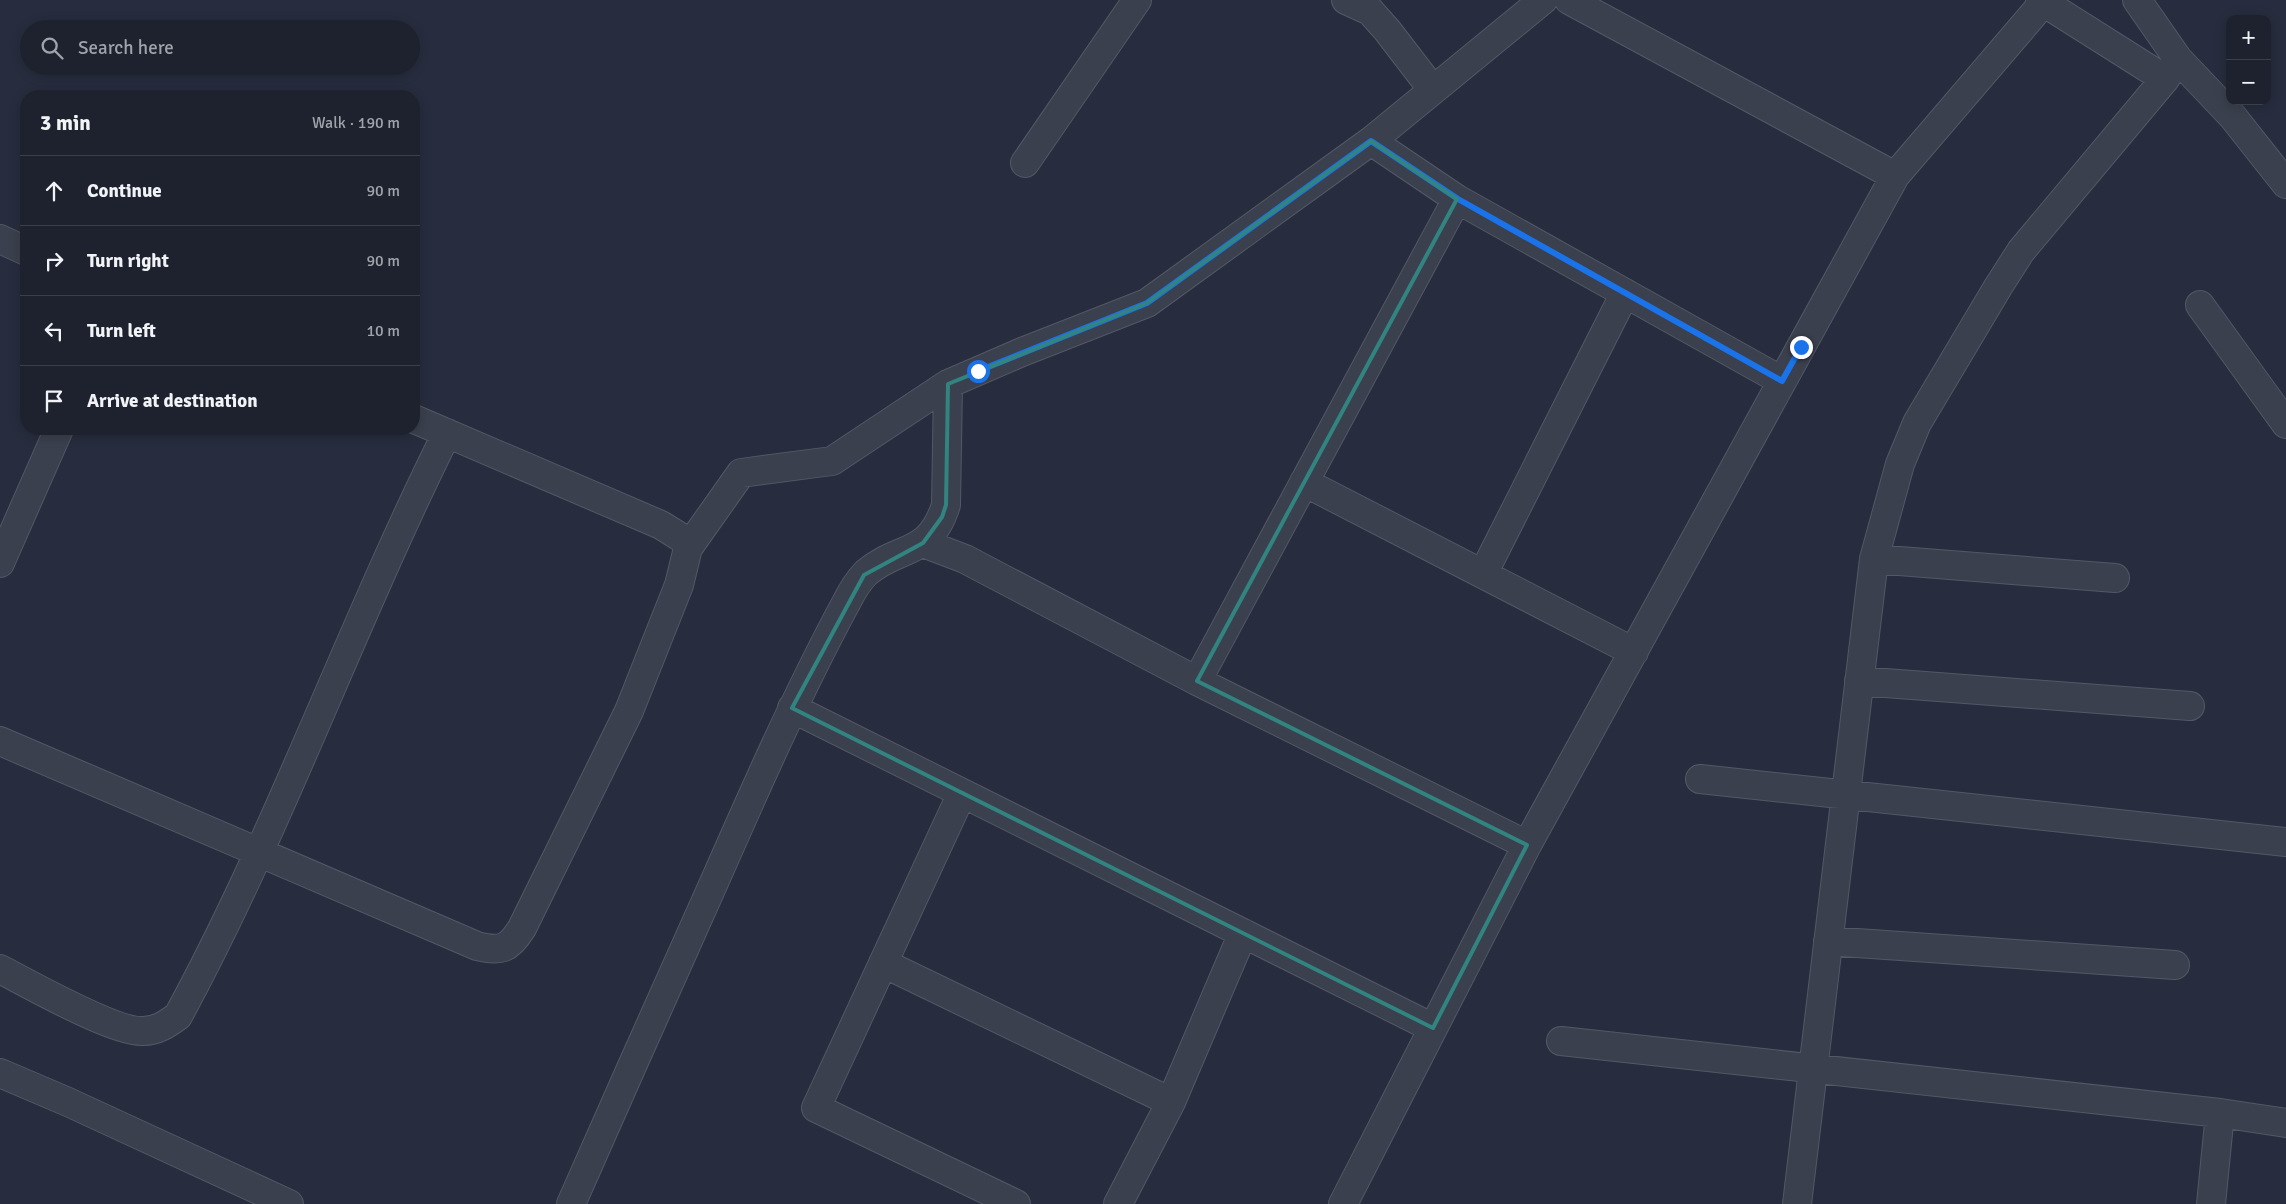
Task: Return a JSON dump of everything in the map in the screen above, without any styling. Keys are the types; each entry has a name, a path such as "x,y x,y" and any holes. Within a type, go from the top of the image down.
{"street":[{"path":"1024,163 1137,0"},
{"path":"1346,0 1370,12 1387,30 1433,90"},
{"path":"0,741 477,946 491,949 513,942 522,928 629,711 679,585 688,548 741,473 832,461 948,384 1022,352 1147,303 1371,141 1543,0"},
{"path":"1569,0 1895,176"},
{"path":"2137,0 2172,69"},
{"path":"1343,1204 1527,845 1895,176 2042,1 2172,69 2239,123 2286,184"},
{"path":"1797,1204 1874,559 1900,464 1917,423 2021,251 2172,69"},
{"path":"1371,141 1458,199 1782,381"},
{"path":"1197,681 1458,199"},
{"path":"0,239 20,248"},
{"path":"1483,574 1625,293"},
{"path":"2200,306 2286,424"},
{"path":"571,1204 792,708 847,601 864,575 875,566 923,543 934,531 946,505 948,384"},
{"path":"420,422 661,525 685,540 688,548"},
{"path":"0,969 112,1024 142,1032 162,1028 178,1016 259,852 411,504 447,433"},
{"path":"0,563 56,435"},
{"path":"1304,482 1634,652"},
{"path":"923,543 965,560 1197,681 1527,845"},
{"path":"1874,559 2115,578"},
{"path":"1859,681 2190,706"},
{"path":"792,708 1433,1028"},
{"path":"1700,779 2286,842"},
{"path":"962,793 816,1108 1016,1204"},
{"path":"1118,1204 1171,1102 1243,933"},
{"path":"1828,941 2175,965"},
{"path":"883,964 1171,1102"},
{"path":"1561,1041 2220,1113 2286,1123"},
{"path":"0,1073 68,1102 288,1204"},
{"path":"2211,1204 2220,1113"}],"highlighted area":[{"path":"1371,141 1457,199 1197,681 1527,845 1433,1028 792,708 864,575 923,543 942,517 946,505 948,384 1147,303"}],"route":[{"path":"978,371 1147,303 1371,141 1458,199 1782,381 1801,347"}]}
